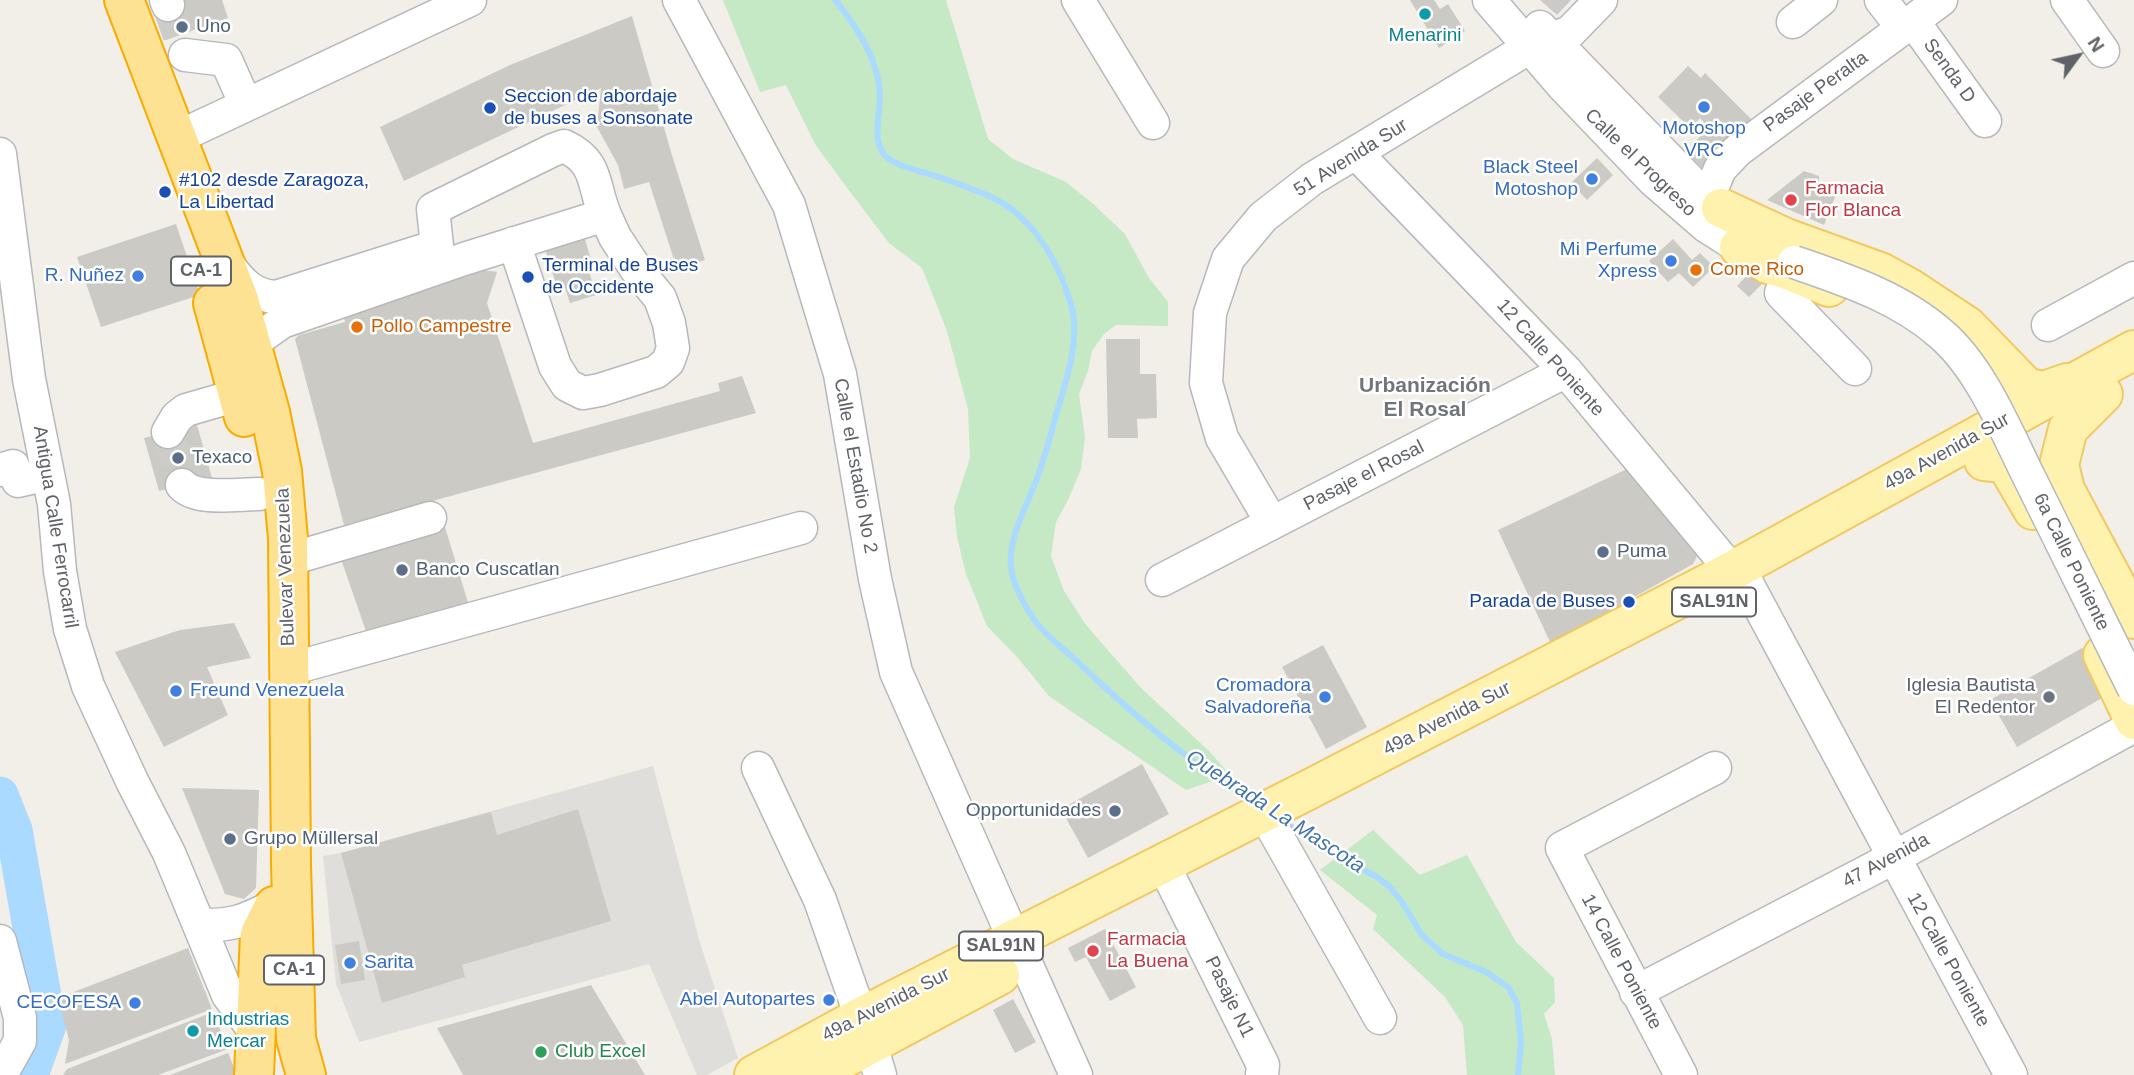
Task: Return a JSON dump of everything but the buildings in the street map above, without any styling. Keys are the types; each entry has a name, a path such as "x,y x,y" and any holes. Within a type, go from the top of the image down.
{"highway":[{"name":"Bulevar Venezuela","path":"105,0 215,310 253,456 265,550 274,715 275,1029 281,1075"},
{"name":"Bulevar Venezuela","path":"124,0 226,262 256,353 282,471 288,539 291,864 296,1039 306,1075"},
{"path":"291,864 305,924 307,978 314,1025 331,1075"},
{"path":"254,1075 260,934 274,906"}],"main road":[{"path":"1714,203 1776,234 1880,272 1911,289 1967,326 2027,388 2044,391 2106,384"},
{"path":"1739,247 1768,264 1794,261 1887,310 1918,328 1951,359 1985,404 1987,412 1981,429 2024,491 2134,720"},
{"name":"49a Avenida Sur","path":"1019,950 1172,882 1314,796 1740,578 2106,384 2134,350"},
{"path":"1975,389 1988,396 2002,393 2013,375"},
{"path":"2106,384 2068,429 2059,465 2065,489 2134,619"},
{"path":"2024,491 2025,475 2029,469 2043,461 2059,465"},
{"name":"49a Avenida Sur","path":"813,1075 871,1046 1019,950 1267,824"},
{"name":"49a Avenida Sur","path":"754,1075 871,1046"}],"street":[{"name":"Calle el Estadio No 2","path":"679,0 789,205 840,374 875,579 896,673 1019,950"},
{"path":"1078,0 1153,123"},
{"name":"Calle el Progreso","path":"1489,0 1541,43 1714,203 1759,233 1794,261 1891,287 1946,320 1983,364 1992,443"},
{"name":"Calle el Progreso","path":"1516,0 1564,88 1653,180 1706,226 1739,247"},
{"name":"51 Avenida Sur","path":"1272,523 1222,438 1206,383 1210,313 1228,259 1263,217 1312,179 1541,43 1570,32 1601,0"},
{"path":"1793,22 1821,0"},
{"name":"Senda D","path":"1881,0 1908,25 1984,121"},
{"name":"Pasaje Peralta","path":"1714,203 1720,169 1737,151 1941,0"},
{"path":"2067,0 2103,51"},
{"path":"176,138 461,2"},
{"path":"153,78 182,45 226,60 246,105"},
{"path":"450,253 433,209 564,146 587,162 605,215 622,248 660,298 669,323 673,348 668,362 656,372 600,390 583,393 567,386 555,366 514,243"},
{"name":"12 Calle Poniente","path":"1356,153 1566,371 1740,578 2011,1075"},
{"name":"Antigua Calle Ferrocarril","path":"1,170 29,379 54,504 60,571 70,629 88,686 169,853 228,995 254,1031"},
{"path":"226,262 251,290 262,296 276,297 450,253 514,243 605,215"},
{"path":"256,353 258,339 282,321 450,253"},
{"path":"1794,261 1780,293 1855,369"},
{"path":"2048,325 2134,278"},
{"name":"Pasaje el Rosal","path":"1162,580 1566,371"},
{"path":"168,432 177,417 186,410 239,395"},
{"name":"6a Calle Poniente","path":"1992,443 2134,647"},
{"name":"6a Calle Poniente","path":"1992,443 2134,689"},
{"path":"0,470 13,466 18,481 48,474"},
{"path":"182,485 189,492 200,495 258,494"},
{"path":"287,560 430,518"},
{"path":"290,669 801,528"},
{"name":"47 Avenida","path":"1636,992 1893,858 2134,726"},
{"path":"758,768 820,900 871,1046"},
{"name":"14 Calle Poniente","path":"1681,1075 1562,848 1715,768"},
{"path":"1267,824 1380,1018"},
{"name":"Pasaje N1","path":"1172,882 1263,1065 1262,1075"},
{"path":"198,925 236,924 274,906"},
{"path":"0,941 7,997 20,1018 20,1041 1,1075"},
{"path":"1019,950 1076,1075"}],"shaded area":[{"path":"653,766 700,943 738,1058 707,1075 697,1075 649,964 359,1042 336,984 323,856"}],"green space":[{"path":"723,0 946,0 988,139 1013,159 1066,182 1125,234 1149,278 1168,302 1168,326 1116,325 1104,334 1092,351 1079,394 1085,438 1081,469 1056,522 1051,556 1064,591 1086,625 1141,688 1209,751 1230,775 1186,790 1049,696 987,626 966,574 957,537 954,507 970,458 968,409 947,331 922,268 889,243 845,185 815,144 786,85 760,92"},
{"path":"1373,830 1420,875 1467,855 1516,942 1554,978 1555,1002 1544,1014 1552,1039 1555,1075 1467,1075 1463,1025 1445,997 1373,929 1377,915 1320,870"}],"waterway":[{"name":"Quebrada La Mascota","path":"835,0 858,32 875,68 880,94 877,129 879,146 883,153 900,165 974,190 1007,206 1029,225 1046,248 1070,301 1074,329 1068,373 1042,465 1012,545 1012,573 1021,598 1041,629 1121,702 1184,754 1253,802"},
{"path":"0,795 14,830 48,1025 30,1075"},
{"name":"Quebrada La Mascota","path":"1283,821 1324,849 1377,877 1390,887 1422,935 1443,954 1486,972 1508,987 1517,1003 1521,1041 1518,1075"}],"tunnel":[{"path":"168,5 179,36"},
{"path":"168,432 182,485"}],"place":[{"name":"Menarini","path":"1425,14"},
{"name":"Uno","path":"182,27"},
{"name":"Motoshop VRC","path":"1704,107"},
{"name":"Seccion de abordaje de buses a Sonsonate","path":"490,108"},
{"name":"Black Steel Motoshop","path":"1592,179"},
{"name":"#102 desde Zaragoza, La Libertad","path":"165,192"},
{"name":"Farmacia Flor Blanca","path":"1791,200"},
{"name":"Mi Perfume Xpress","path":"1671,261"},
{"name":"Come Rico","path":"1696,270"},
{"name":"R. Nuñez","path":"138,276"},
{"name":"Terminal de Buses de Occidente","path":"528,277"},
{"name":"Pollo Campestre","path":"357,327"},
{"name":"Texaco","path":"178,458"},
{"name":"Puma","path":"1603,552"},
{"name":"Banco Cuscatlan","path":"402,570"},
{"name":"Parada de Buses","path":"1629,602"},
{"name":"Freund Venezuela","path":"176,691"},
{"name":"Cromadora Salvadoreña","path":"1325,697"},
{"name":"Iglesia Bautista El Redentor","path":"2049,697"},
{"name":"Opportunidades","path":"1115,811"},
{"name":"Grupo Müllersal","path":"230,839"},
{"name":"Farmacia La Buena","path":"1093,951"},
{"name":"Sarita","path":"350,963"},
{"name":"Abel Autopartes","path":"829,1000"},
{"name":"CECOFESA","path":"135,1003"},
{"name":"Industrias Mercar","path":"193,1031"},
{"name":"Club Excel","path":"541,1052"}],"district":[{"name":"Urbanización El Rosal","path":"1425,398"}]}
